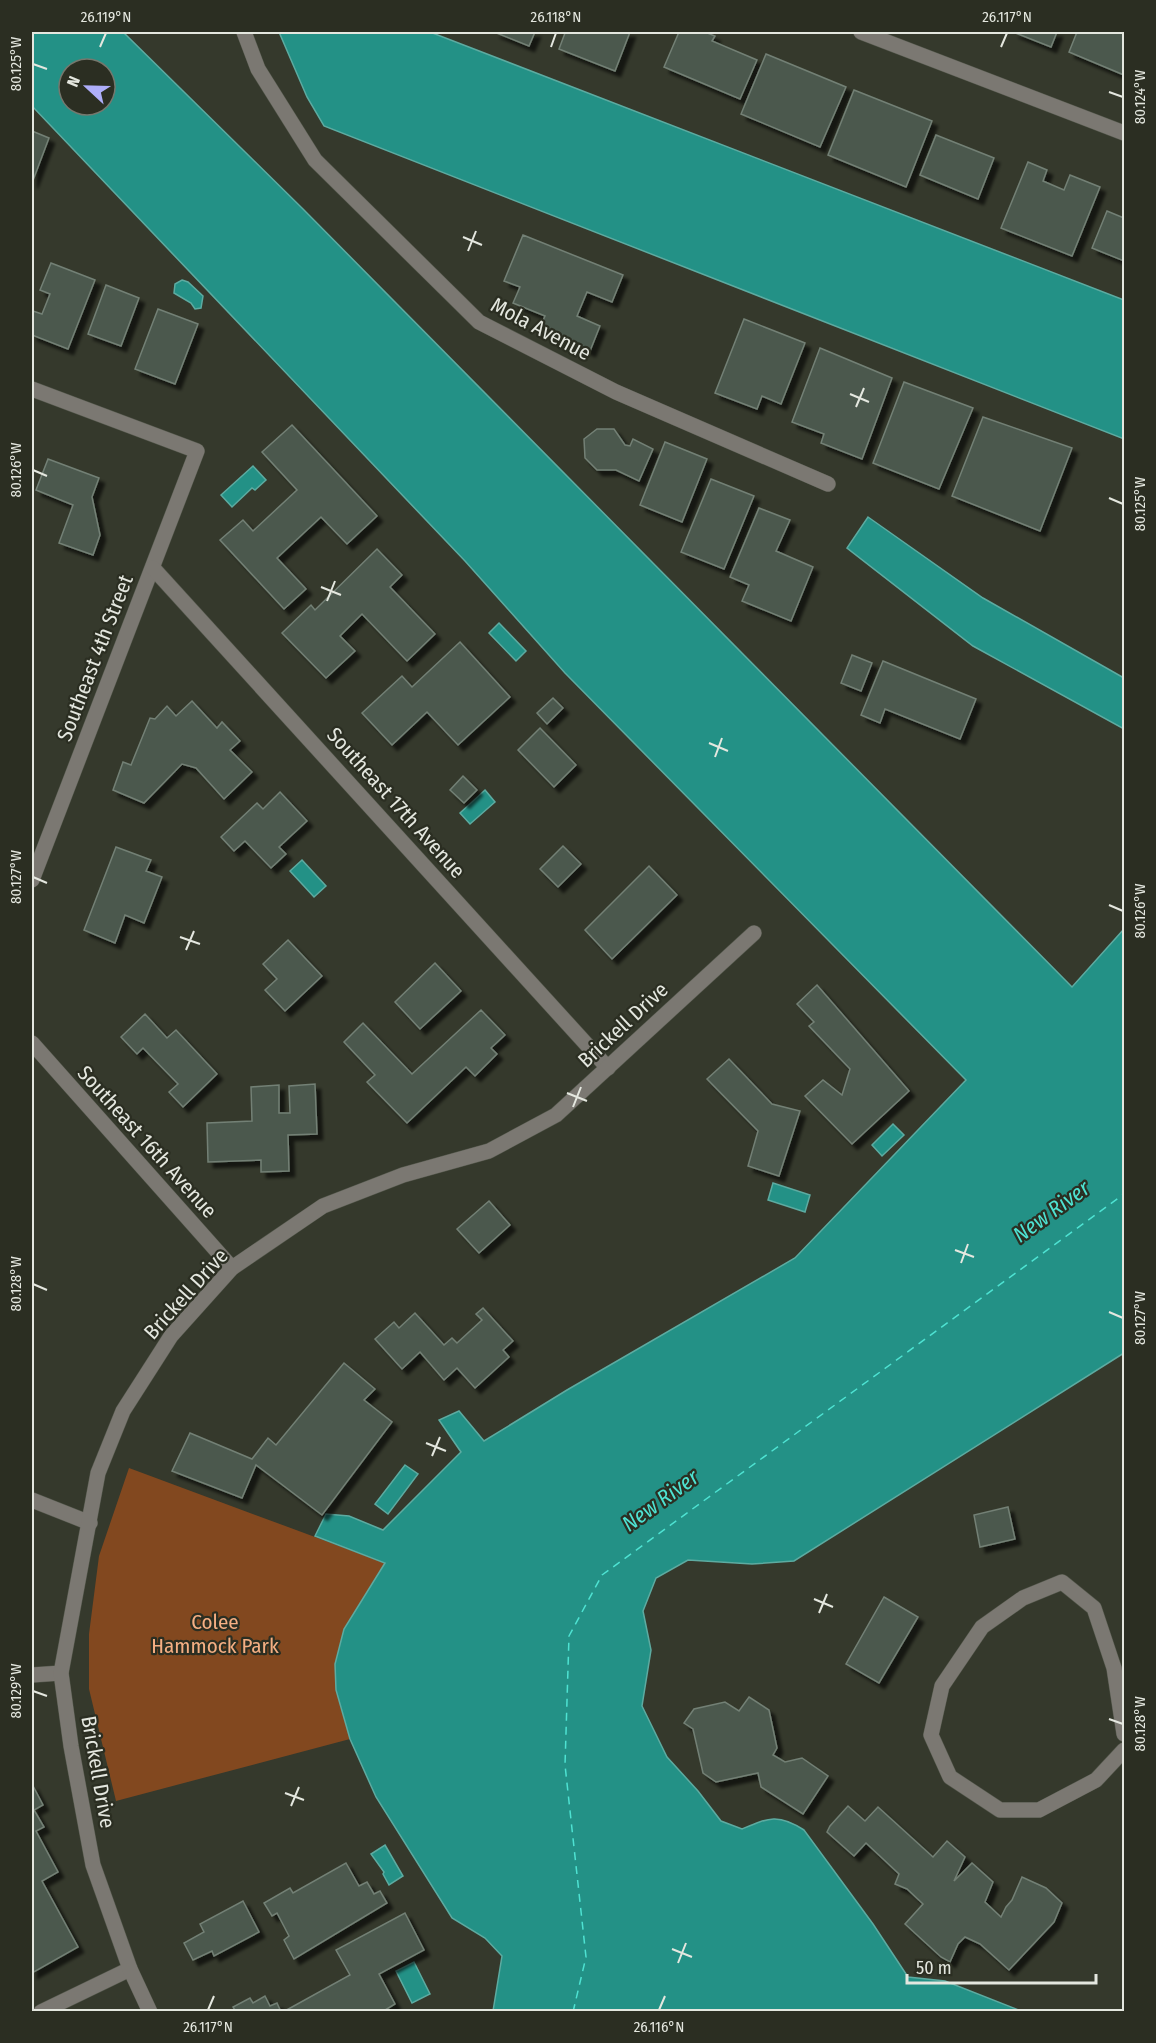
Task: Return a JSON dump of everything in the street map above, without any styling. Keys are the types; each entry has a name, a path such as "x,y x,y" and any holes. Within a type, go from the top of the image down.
{"street":[{"name":"Mola Avenue","path":"244,32 258,69 315,160 479,322 616,392 828,484"},
{"path":"861,32 1125,133"},
{"name":"Southeast 4th Street","path":"32,389 197,451 32,880"},
{"name":"Southeast 17th Avenue","path":"153,568 608,1068"},
{"name":"Brickell Drive","path":"150,2012 130,1969 93,1864 71,1746 61,1673 98,1473 123,1411 171,1336 232,1268 322,1206 403,1175 489,1151 556,1115 754,933"},
{"name":"Southeast 16th Avenue","path":"32,1043 232,1268"},
{"path":"32,1500 90,1522"},
{"path":"1125,1734 1119,1669 1094,1608 1062,1582 1023,1598 982,1627 942,1686 931,1735 950,1777 1000,1810 1039,1810 1096,1780 1125,1750"},
{"path":"32,1675 61,1673"},
{"path":"41,2012 130,1969"}],"green space":[{"name":"Colee Hammock Park","path":"129,1468 385,1563 344,1629 336,1690 350,1739 116,1801 89,1689 89,1634 99,1556"}],"water":[{"name":"New River","path":"32,32 123,32 303,209 1072,987 1124,929 1124,1353 794,1561 752,1564 688,1560 656,1578 643,1611 651,1650 642,1706 667,1757 721,1821 742,1829 766,1820 780,1819 804,1830 873,1924 908,1977 945,1981 1021,2011 493,2011 502,1956 485,1938 452,1918 376,1797 350,1739 336,1690 335,1664 344,1629 385,1563 315,1536 326,1514 349,1516 383,1530 461,1452 439,1420 459,1411 484,1441 567,1390 795,1258 966,1080 565,673 465,561 32,106"},
{"path":"279,32 430,32 1124,300 1124,439 324,126 307,97"},
{"path":"182,280 188,282 203,296 201,308 195,309 191,303 174,293 175,284"},
{"path":"253,466 266,480 255,490 252,488 232,507 221,495"},
{"path":"868,517 983,598 1124,678 1124,729 973,646 847,548"},
{"path":"499,623 526,651 516,661 489,633"},
{"path":"485,790 495,802 470,824 460,813"},
{"path":"302,860 326,886 314,897 290,871"},
{"path":"893,1124 904,1135 882,1156 872,1145"},
{"path":"773,1183 810,1195 805,1212 768,1200"},
{"path":"405,1465 418,1474 388,1514 375,1504"},
{"path":"385,1845 403,1876 389,1885 384,1872 371,1854"},
{"path":"414,1962 430,1994 412,2003 396,1971"}],"building":[{"path":"494,32 535,32 529,46"},
{"path":"562,32 630,32 615,71 559,49 565,33"},
{"path":"679,32 705,32 715,36 712,41 757,60 740,99 664,67"},
{"path":"1013,32 1057,32 1051,47"},
{"path":"1077,32 1124,32 1124,75 1069,52"},
{"path":"766,54 846,87 820,147 741,114"},
{"path":"854,90 932,121 906,187 828,155"},
{"path":"32,131 49,138 32,183"},
{"path":"936,135 994,158 978,199 920,175"},
{"path":"1028,162 1047,170 1043,181 1064,190 1070,175 1100,187 1072,256 1001,228"},
{"path":"1107,211 1124,218 1124,261 1092,248"},
{"path":"523,235 623,275 612,302 587,292 577,316 600,326 590,351 539,330 545,316 513,303 520,287 504,281"},
{"path":"51,263 95,280 68,349 32,335 33,311 42,314 50,294 40,290"},
{"path":"106,285 139,298 121,346 88,334"},
{"path":"158,309 198,324 175,384 135,369"},
{"path":"744,319 805,343 781,404 762,396 757,409 715,393"},
{"path":"820,348 892,378 862,459 821,443 824,434 792,422"},
{"path":"904,382 973,408 939,489 873,463"},
{"path":"983,417 1072,448 1040,531 952,496"},
{"path":"292,425 377,516 347,544 321,517 277,558 306,589 284,609 220,540 243,520 253,531 297,490 262,452"},
{"path":"597,429 614,429 625,445 630,446 633,439 653,449 639,481 616,470 597,470 585,458 584,439"},
{"path":"665,442 707,459 682,522 640,505"},
{"path":"48,459 99,478 92,497 100,535 93,555 59,543 73,505 36,490"},
{"path":"711,479 754,496 724,569 681,552"},
{"path":"759,508 790,520 776,551 813,567 791,621 742,601 749,585 730,577"},
{"path":"377,549 402,575 390,587 435,634 407,661 362,614 340,636 355,651 326,678 282,633 311,605 315,610"},
{"path":"460,642 510,697 458,745 427,712 392,745 362,713 402,676 412,687"},
{"path":"852,655 872,663 861,691 841,683"},
{"path":"883,661 976,699 960,739 885,709 880,723 861,715"},
{"path":"553,698 563,708 547,724 537,713"},
{"path":"192,701 217,728 222,722 240,741 230,750 252,772 224,799 196,768 182,764 144,803 113,790 123,762 131,765 150,718 155,719 167,706 176,716"},
{"path":"540,728 576,765 554,787 518,750"},
{"path":"463,776 477,790 464,803 450,790"},
{"path":"280,792 307,821 279,847 286,854 271,868 245,841 234,851 221,837 257,803 263,809"},
{"path":"563,846 581,864 558,887 540,869"},
{"path":"116,847 151,860 146,871 162,877 144,923 125,915 115,943 84,930"},
{"path":"649,866 677,895 612,959 585,930"},
{"path":"288,940 322,976 285,1011 265,990 277,979 263,964"},
{"path":"435,963 461,991 420,1029 395,1002"},
{"path":"817,985 909,1091 852,1144 805,1096 823,1080 842,1095 850,1069 809,1026 814,1022 797,1004"},
{"path":"481,1010 505,1035 491,1048 497,1054 475,1076 466,1067 407,1123 367,1082 375,1075 344,1042 363,1023 412,1074"},
{"path":"145,1014 167,1038 176,1030 217,1074 183,1107 169,1092 178,1084 143,1048 137,1054 121,1037"},
{"path":"729,1059 772,1104 800,1111 779,1176 748,1166 758,1131 707,1079"},
{"path":"315,1084 317,1134 288,1135 289,1171 261,1172 261,1160 208,1162 207,1123 252,1121 251,1087 279,1085 279,1113 290,1113 289,1086"},
{"path":"489,1201 510,1225 479,1253 457,1229"},
{"path":"483,1308 513,1341 503,1350 509,1357 475,1388 457,1368 444,1380 420,1352 402,1369 375,1339 394,1322 399,1328 415,1313 444,1345 452,1338 457,1343 482,1320 476,1314"},
{"path":"344,1363 375,1389 364,1400 392,1422 322,1515 256,1465 242,1498 172,1471 190,1433 252,1459 268,1438 276,1445"},
{"path":"1008,1507 1015,1539 980,1547 974,1515"},
{"path":"884,1597 918,1617 879,1683 846,1664"},
{"path":"749,1697 769,1710 777,1748 773,1755 785,1762 802,1758 828,1776 803,1814 761,1787 758,1773 716,1782 703,1773 693,1729 684,1723 694,1709 725,1702 739,1711"},
{"path":"32,1784 43,1805 34,1810 44,1827 36,1831 58,1872 42,1881 78,1947 32,1973"},
{"path":"848,1806 865,1821 878,1807 933,1857 947,1841 965,1857 954,1881 972,1863 993,1882 985,1902 1001,1917 1012,1900 1022,1877 1046,1888 1062,1903 1054,1922 1009,1970 980,1944 965,1937 958,1944 950,1962 941,1957 905,1924 923,1904 907,1889 895,1884 899,1874 866,1843 854,1856 827,1832"},
{"path":"346,1863 359,1886 367,1882 374,1894 380,1891 387,1903 294,1959 284,1940 289,1936 277,1913 272,1916 264,1903 290,1888 293,1893"},
{"path":"243,1901 259,1932 214,1956 212,1951 193,1960 184,1943 204,1932 200,1924"},
{"path":"405,1913 424,1950 379,1974 395,2004 382,2012 283,2012 350,1975 336,1950"},
{"path":"265,1996 270,2006 277,2003 281,2012 236,2012 233,2007 250,1998 253,2003"}],"ferry route":[{"path":"573,2012 586,1957 565,1765 569,1636 602,1575 1124,1194"}]}
